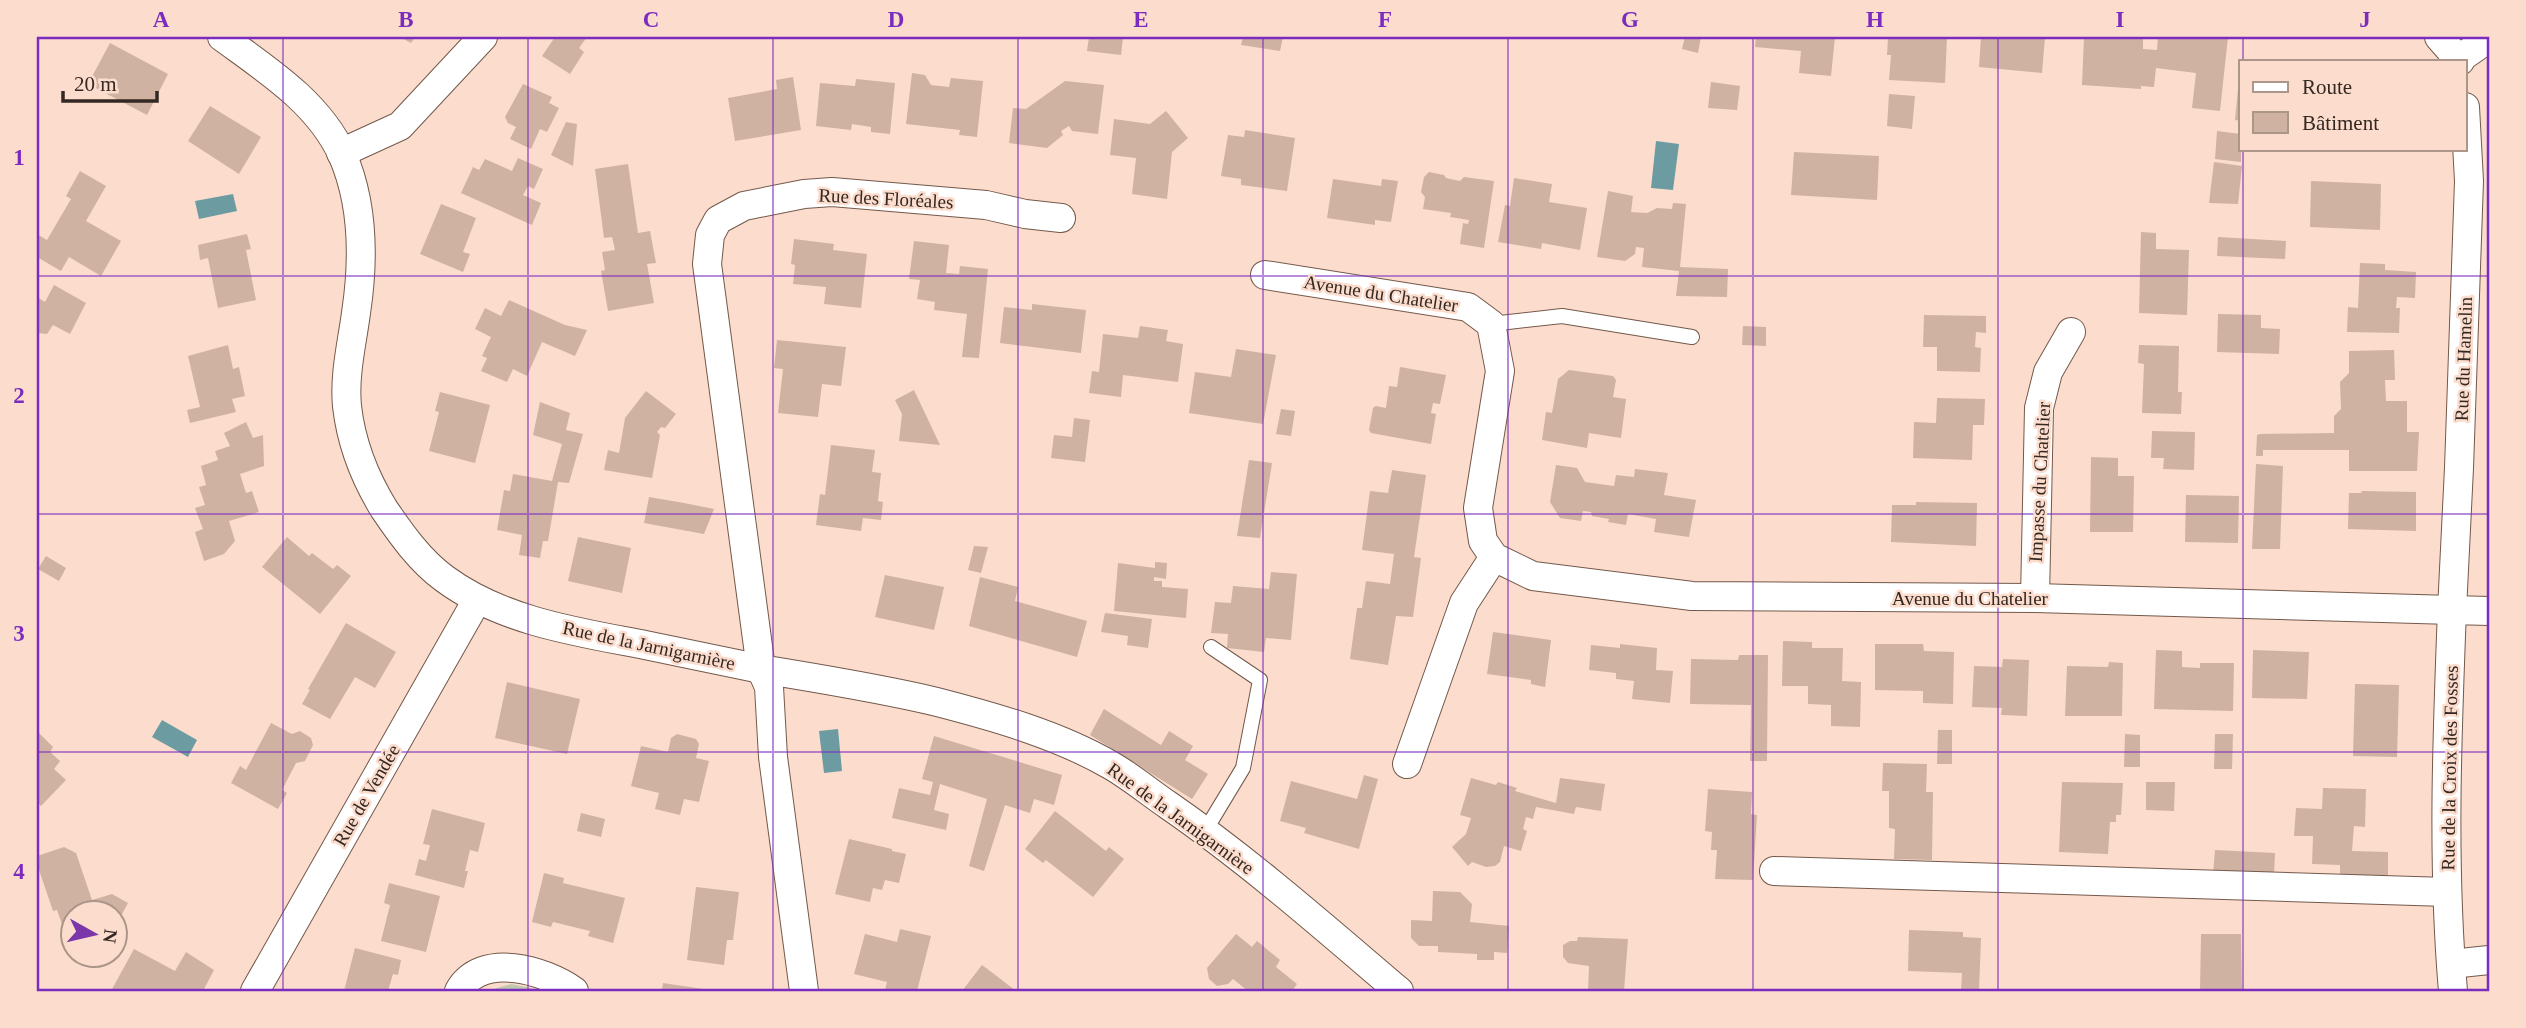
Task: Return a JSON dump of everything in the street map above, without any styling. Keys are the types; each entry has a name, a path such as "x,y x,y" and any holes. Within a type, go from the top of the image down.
{"street":[{"name":"Rue de la Jarnigarnière","path":"222,37 282,81 321,120 341,153 357,197 360,233 359,276 349,351 347,404 355,444 369,485 400,533 431,568 477,600 538,622 937,702 1067,744 1112,766 1205,831 1399,991"},
{"path":"341,153 400,126 483,37"},
{"path":"2439,37 2460,60 2489,38"},
{"name":"Rue du Hamelin","path":"2452,610 2469,181 2466,126"},
{"name":"Rue des Floréales","path":"804,991 773,757 769,687 761,668 707,264 710,235 718,220 744,206 804,194 832,192 986,205 1025,214 1061,218"},
{"name":"Avenue du Chatelier","path":"1265,275 1468,306 1491,324"},
{"path":"1407,764 1464,603 1494,557 1483,541 1478,508 1500,370 1491,324"},
{"name":"Impasse du Chatelier","path":"2035,597 2039,408 2049,372 2071,332"},
{"name":"Avenue du Chatelier","path":"1494,557 1533,576 1692,596 2035,597 2452,610"},
{"name":"Rue de Vendée","path":"255,991 477,600"},
{"path":"2452,610 2489,611"},
{"name":"Rue de la Croix des Fosses","path":"2452,610 2447,891 2452,978 2489,960"},
{"path":"1774,871 2447,891"},
{"path":"459,991 464,982 485,969 508,967 557,979 574,991"}],"lane":[{"path":"1491,324 1562,316 1692,337"},
{"path":"1205,831 1243,768 1260,680 1211,647"}],"green space":[{"path":"511,984 544,991 487,991"}],"water":[{"path":"1656,141 1679,144 1673,190 1651,188"},
{"path":"233,194 237,211 199,219 195,201"},
{"path":"162,720 197,740 188,757 152,737"},
{"path":"838,729 842,771 824,773 819,731"}],"building":[{"path":"400,37 415,37 411,43"},
{"path":"555,37 587,37 579,48 584,52 570,74 542,56"},
{"path":"1089,37 1123,37 1121,55 1087,51"},
{"path":"1243,37 1283,37 1280,51 1241,45"},
{"path":"1685,37 1701,37 1698,53 1682,49"},
{"path":"1756,37 1835,37 1831,76 1799,73 1801,51 1755,47"},
{"path":"1888,37 1947,37 1945,83 1889,80 1891,55 1887,55"},
{"path":"1981,37 2045,37 2042,73 1979,67"},
{"path":"2084,37 2143,37 2143,49 2157,50 2158,37 2228,37 2220,111 2192,108 2196,73 2156,68 2154,87 2141,86 2141,89 2082,85"},
{"path":"110,43 168,74 147,115 88,84"},
{"path":"912,73 925,75 931,85 949,87 951,78 983,81 977,137 959,135 960,130 906,124"},
{"path":"793,77 801,130 735,141 728,98 777,89 776,80"},
{"path":"856,79 895,83 890,134 871,132 871,127 852,124 851,130 816,126 820,83 855,86"},
{"path":"1065,81 1104,85 1098,134 1072,131 1069,126 1061,131 1063,135 1047,148 1009,143 1013,108 1026,109"},
{"path":"1711,82 1740,86 1737,110 1708,108"},
{"path":"523,84 552,97 549,103 559,108 547,132 540,129 531,149 510,139 516,127 508,123 505,117"},
{"path":"2238,89 2239,89 2239,121 2235,120"},
{"path":"1889,94 1915,96 1912,129 1887,126"},
{"path":"210,106 261,137 239,174 188,141"},
{"path":"1166,111 1188,138 1172,152 1167,199 1132,194 1136,158 1110,155 1114,119 1150,124"},
{"path":"566,122 577,124 573,166 551,155"},
{"path":"1245,130 1295,138 1287,191 1241,185 1241,179 1221,176 1228,135 1244,137"},
{"path":"2217,131 2239,134 2241,162 2215,159"},
{"path":"1794,152 1879,156 1877,200 1791,195"},
{"path":"518,158 543,169 534,189 528,186 523,195 541,203 532,225 461,193 473,167 479,170 485,159 512,171"},
{"path":"2214,162 2242,166 2238,204 2209,203"},
{"path":"628,164 638,233 650,231 656,263 647,264 654,303 608,311 601,271 605,270 602,252 615,250 612,237 604,238 595,169"},
{"path":"80,171 106,186 86,221 121,241 101,276 69,257 61,271 37,257 37,234 47,240 71,199 66,196"},
{"path":"1429,172 1460,181 1464,177 1494,181 1484,248 1460,244 1463,223 1468,224 1469,220 1450,217 1451,213 1423,209 1425,197 1421,192 1424,177"},
{"path":"1514,178 1552,184 1549,202 1587,208 1580,250 1542,243 1541,249 1498,242 1505,205 1510,206"},
{"path":"1333,179 1381,186 1382,179 1398,181 1391,222 1375,220 1375,225 1327,218"},
{"path":"2311,181 2381,184 2380,230 2310,227"},
{"path":"1608,191 1633,196 1631,212 1647,213 1657,208 1672,209 1673,203 1686,204 1680,267 1728,269 1727,297 1676,296 1679,271 1642,267 1644,248 1636,247 1635,254 1625,261 1597,257"},
{"path":"441,204 476,218 463,252 470,254 463,272 420,254"},
{"path":"2141,232 2156,233 2156,249 2189,250 2187,315 2139,313"},
{"path":"247,234 251,249 246,250 256,300 218,308 208,258 200,260 198,245"},
{"path":"2218,237 2286,241 2285,259 2217,256"},
{"path":"794,239 834,244 833,250 867,254 861,308 824,304 826,287 793,284 795,265 791,264"},
{"path":"914,241 949,245 946,273 959,274 960,266 988,269 979,358 962,357 967,314 934,310 935,302 917,299 920,280 909,279"},
{"path":"2360,263 2385,264 2385,270 2416,272 2415,298 2397,297 2396,308 2400,308 2399,333 2347,332 2348,307 2358,308"},
{"path":"54,285 86,303 70,334 53,325 47,334 37,333 37,297 45,302"},
{"path":"509,300 565,325 587,330 575,356 542,342 527,376 513,369 507,382 481,371 487,358 482,356 491,337 475,329 485,308 501,316"},
{"path":"1032,304 1086,310 1081,353 1000,343 1004,307 1032,310"},
{"path":"2218,314 2261,315 2261,328 2280,329 2279,354 2217,352"},
{"path":"1924,315 1986,316 1986,333 1976,332 1975,347 1981,348 1980,372 1937,371 1937,347 1923,347"},
{"path":"1140,326 1168,330 1166,341 1183,344 1178,382 1123,375 1121,397 1089,393 1092,371 1099,372 1103,334 1138,338"},
{"path":"1743,326 1766,327 1766,346 1742,345"},
{"path":"777,340 846,347 841,386 822,384 818,417 778,413 783,369 774,368"},
{"path":"228,345 233,369 239,367 245,396 232,399 236,412 190,423 187,410 200,407 188,356"},
{"path":"2139,345 2179,346 2178,392 2182,392 2181,414 2142,413 2144,364 2138,363"},
{"path":"1236,349 1276,355 1263,424 1189,413 1195,372 1231,377"},
{"path":"2394,350 2395,380 2385,380 2386,401 2407,401 2407,432 2419,432 2417,471 2349,471 2349,450 2263,450 2263,456 2256,456 2257,435 2260,434 2334,433 2334,416 2341,409 2340,382 2349,373 2349,351"},
{"path":"1400,367 1446,375 1440,404 1433,403 1431,413 1436,414 1431,444 1371,433 1369,430 1373,408 1386,408 1389,386 1397,387"},
{"path":"1569,370 1613,376 1616,380 1613,397 1626,399 1621,438 1589,433 1587,448 1542,440 1546,412 1552,413 1558,379"},
{"path":"914,390 940,445 899,441 902,414 895,400"},
{"path":"646,391 676,414 665,428 661,427 657,432 660,435 652,478 604,470 608,450 619,453 625,418"},
{"path":"440,392 490,405 475,463 429,451 439,412 435,411"},
{"path":"1937,398 1985,399 1984,425 1973,425 1972,460 1913,458 1914,422 1936,423"},
{"path":"540,402 570,413 566,430 583,434 569,483 558,482 548,541 543,541 540,558 519,555 522,535 497,530 504,490 510,491 513,474 552,481 562,444 533,435"},
{"path":"1281,409 1295,411 1291,436 1276,434"},
{"path":"1074,418 1090,420 1085,462 1051,458 1054,435 1072,437"},
{"path":"246,422 253,438 263,435 264,466 240,474 246,493 252,491 259,512 229,521 235,541 224,554 204,561 195,532 203,529 195,508 205,505 199,487 206,485 201,466 218,460 215,451 230,446 224,433"},
{"path":"2152,431 2195,432 2194,470 2163,469 2164,458 2151,458"},
{"path":"831,445 875,450 872,472 881,473 878,501 883,502 881,520 863,518 861,531 816,525 820,494 825,495"},
{"path":"2091,457 2118,458 2118,476 2134,476 2133,532 2090,532"},
{"path":"1249,460 1272,463 1260,538 1237,536"},
{"path":"2256,464 2283,466 2280,549 2252,549"},
{"path":"1556,465 1577,468 1585,482 1614,486 1616,475 1634,477 1635,469 1668,473 1664,495 1696,500 1689,537 1654,532 1656,519 1628,514 1626,525 1608,522 1609,519 1592,516 1591,512 1583,511 1581,521 1560,518 1550,502"},
{"path":"1392,470 1426,475 1414,557 1421,558 1413,617 1396,616 1388,665 1350,659 1357,608 1362,608 1366,581 1390,584 1394,554 1362,550 1370,491 1388,493"},
{"path":"2416,492 2416,531 2348,529 2349,493"},
{"path":"2186,495 2239,496 2238,543 2185,542"},
{"path":"649,497 714,509 704,534 644,523"},
{"path":"1916,502 1977,503 1976,546 1891,542 1892,505 1916,505"},
{"path":"287,537 309,556 312,553 333,569 337,565 351,576 320,614 262,567"},
{"path":"578,537 631,548 622,593 568,581"},
{"path":"974,546 988,547 981,573 968,570"},
{"path":"46,556 66,568 59,581 38,569"},
{"path":"1155,562 1167,563 1166,579 1154,577 1154,581 1162,581 1162,587 1188,589 1186,618 1114,611 1118,563 1155,568"},
{"path":"1271,572 1297,574 1291,640 1266,638 1264,652 1227,648 1228,634 1211,633 1215,602 1231,603 1233,586 1269,589"},
{"path":"885,575 944,587 934,630 875,617"},
{"path":"980,577 1018,587 1015,601 1087,621 1077,657 969,626"},
{"path":"1105,613 1152,619 1148,648 1127,645 1128,636 1101,632"},
{"path":"346,623 396,652 375,688 355,677 330,719 302,704"},
{"path":"1493,632 1551,640 1545,687 1531,684 1531,680 1487,674"},
{"path":"1783,641 1812,642 1812,648 1843,648 1842,681 1861,682 1860,727 1831,726 1831,705 1808,704 1808,686 1782,686"},
{"path":"1620,644 1657,648 1656,670 1673,671 1670,703 1632,699 1634,681 1616,679 1616,673 1589,670 1591,645 1620,648"},
{"path":"1875,644 1923,644 1924,651 1954,652 1953,704 1923,703 1923,691 1875,690"},
{"path":"2156,650 2182,651 2182,667 2200,668 2200,663 2234,663 2233,711 2154,709"},
{"path":"2253,650 2309,652 2307,699 2252,698"},
{"path":"1739,655 1768,655 1767,761 1750,761 1751,705 1690,704 1691,659 1738,660"},
{"path":"2003,659 2029,660 2027,716 2001,715 2002,708 1972,707 1974,666 2002,667"},
{"path":"2109,662 2123,663 2122,716 2065,716 2067,666 2108,667"},
{"path":"507,682 580,699 567,754 495,738"},
{"path":"2355,684 2399,685 2397,757 2353,756"},
{"path":"1104,709 1161,745 1169,731 1193,746 1185,760 1208,774 1192,799 1090,735"},
{"path":"271,723 292,734 300,731 311,738 313,745 305,761 296,763 282,790 287,793 278,809 231,783 240,766 246,770"},
{"path":"1938,730 1952,730 1952,764 1937,764"},
{"path":"37,731 53,747 50,752 60,761 54,769 66,780 41,806 37,802"},
{"path":"677,734 696,739 699,744 696,758 709,761 699,802 684,799 680,815 655,809 659,793 631,786 641,746 668,752 671,738"},
{"path":"2125,734 2140,735 2140,767 2124,767"},
{"path":"2215,734 2233,734 2232,769 2214,769"},
{"path":"934,736 1062,775 1054,805 1034,799 1030,813 1005,805 984,871 969,866 987,799 940,784 934,810 949,814 946,830 892,818 899,788 930,795 933,782 922,779"},
{"path":"1883,763 1927,764 1926,792 1933,792 1932,860 1894,859 1895,829 1889,828 1889,791 1882,791"},
{"path":"1364,775 1378,779 1359,849 1304,833 1306,828 1280,821 1291,781 1357,799"},
{"path":"1471,778 1496,785 1498,782 1517,788 1515,791 1556,803 1560,778 1605,784 1601,811 1576,807 1574,814 1536,807 1533,819 1526,817 1523,829 1527,831 1521,851 1504,846 1500,862 1486,867 1472,862 1468,866 1452,847 1466,834 1471,818 1460,815"},
{"path":"2062,782 2123,783 2121,815 2116,815 2116,822 2110,822 2108,854 2059,852"},
{"path":"2146,782 2175,782 2174,811 2146,810"},
{"path":"2323,788 2366,789 2365,827 2354,826 2352,851 2388,852 2388,881 2340,879 2340,865 2312,864 2313,836 2294,836 2296,808 2322,809"},
{"path":"1708,789 1752,792 1751,814 1757,815 1753,880 1715,879 1717,850 1711,850 1712,832 1705,831"},
{"path":"432,809 485,823 478,852 470,850 464,888 415,875 419,859 426,861 430,845 423,844"},
{"path":"1055,811 1106,851 1109,847 1124,859 1093,897 1046,860 1043,863 1025,849"},
{"path":"581,813 605,819 601,837 577,831"},
{"path":"849,839 906,854 899,883 885,880 882,890 873,888 870,902 835,894"},
{"path":"64,847 76,853 91,898 60,898 60,919 57,910 53,911 37,864 37,856"},
{"path":"2215,850 2275,853 2274,876 2213,874"},
{"path":"544,873 564,878 563,883 625,898 613,943 588,936 590,931 553,922 551,927 532,922"},
{"path":"389,883 440,896 426,952 381,941 390,905 384,903"},
{"path":"696,887 739,892 733,940 727,940 724,965 687,960"},
{"path":"1433,891 1460,892 1472,904 1470,922 1509,926 1507,953 1494,952 1494,960 1477,960 1477,954 1438,952 1438,946 1419,946 1411,938 1411,920 1432,921"},
{"path":"112,894 119,898 99,898"},
{"path":"900,929 931,936 917,991 885,990 887,982 854,974 865,934 897,942"},
{"path":"1909,930 1963,932 1963,937 1981,938 1979,991 1961,991 1962,973 1908,971"},
{"path":"1236,934 1252,947 1257,941 1280,960 1276,967 1297,984 1292,991 1248,991 1233,979 1228,984 1217,986 1209,979 1207,968"},
{"path":"2201,934 2241,934 2242,991 2200,991"},
{"path":"1578,937 1628,939 1624,991 1588,991 1589,966 1568,963 1563,957 1563,945 1577,941"},
{"path":"355,948 401,960 398,975 393,974 388,991 344,991"},
{"path":"134,949 175,971 186,952 214,970 203,991 111,991 124,968 130,968 130,956"},
{"path":"982,965 994,974 1016,991 962,991"},
{"path":"663,983 710,990 710,991 662,991"}]}
